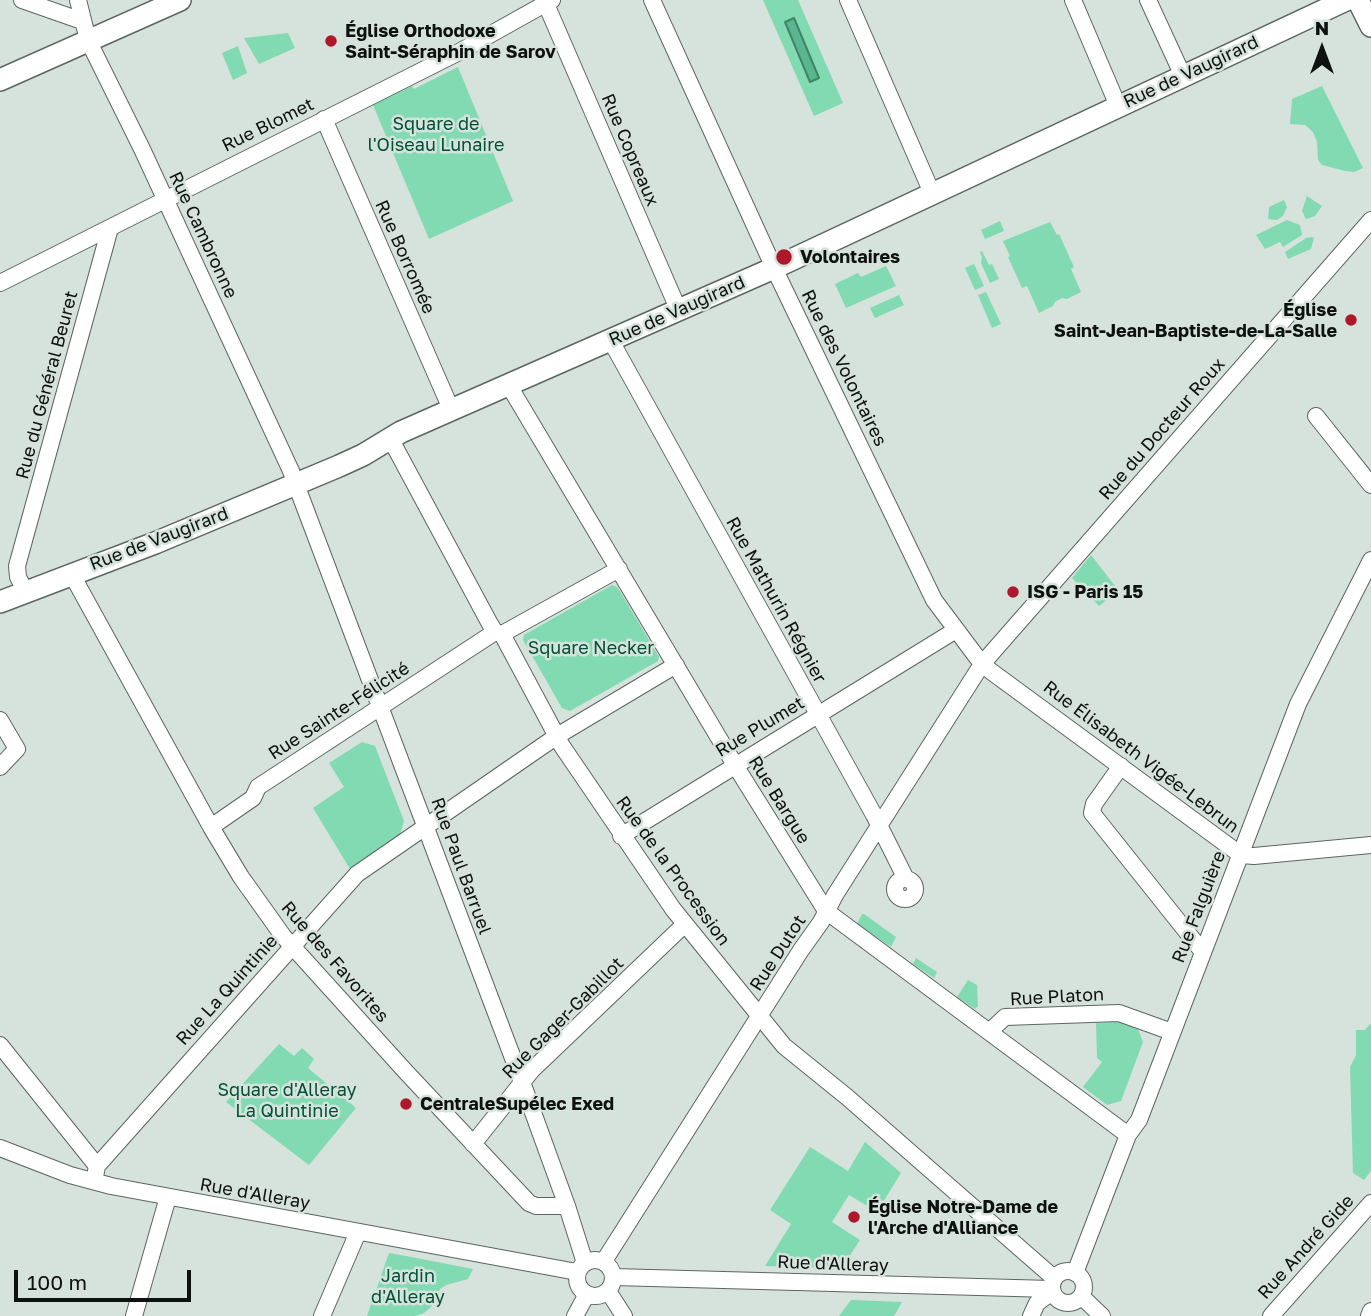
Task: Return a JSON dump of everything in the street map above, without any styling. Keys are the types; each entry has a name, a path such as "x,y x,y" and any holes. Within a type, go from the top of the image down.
{"main road":[{"path":"0,80 85,31 180,0"},
{"name":"Rue de Vaugirard","path":"0,602 155,543 296,485 508,384 774,268 1346,0"},
{"path":"1358,0 1371,26"}],"street":[{"path":"22,0 85,31"},
{"name":"Rue Cambronne","path":"78,0 85,31 296,485"},
{"name":"Rue des Volontaires","path":"652,0 774,268 934,600 982,664 1018,690"},
{"path":"848,0 932,193"},
{"path":"1073,0 1118,106"},
{"path":"1148,0 1183,76"},
{"name":"Rue Blomet","path":"0,283 459,52 549,2"},
{"name":"Rue Copreaux","path":"549,2 679,311"},
{"name":"Rue Borromée","path":"324,119 451,410"},
{"name":"Rue du Docteur Roux","path":"982,664 1371,220"},
{"name":"Rue du Général Beuret","path":"25,591 18,577 17,566 110,228"},
{"name":"Rue Mathurin Régnier","path":"611,341 879,825 906,879"},
{"name":"Rue Bargue","path":"508,384 735,765 826,911 1129,1135"},
{"path":"1316,416 1371,485"},
{"name":"Rue de la Procession","path":"390,438 557,736 621,835 685,924 784,1046 847,1097 1053,1286"},
{"name":"Rue Paul Barruel","path":"296,485 522,1082 567,1206 581,1267"},
{"name":"Rue Falguière","path":"1075,1273 1129,1135 1139,1121 1298,704 1371,560"},
{"name":"Rue Sainte-Félicité","path":"211,827 253,798 258,787 379,706 498,633 619,569"},
{"name":"Rue des Favorites","path":"71,573 211,827 241,877 291,946 529,1203 536,1206 567,1206"},
{"name":"Rue Plumet","path":"621,835 956,630"},
{"name":"Rue Dutot","path":"604,1261 982,664"},
{"name":"Rue La Quintinie","path":"96,1175 291,946 357,874 557,736 676,665"},
{"name":"Rue Élisabeth Vigée-Lebrun","path":"1018,690 1241,855"},
{"path":"0,720 17,749 0,766"},
{"path":"1121,766 1094,804 1093,817 1202,951"},
{"path":"1241,855 1371,845"},
{"name":"Rue Gager-Gabillot","path":"473,1144 522,1082 685,924"},
{"name":"Rue Platon","path":"989,1032 1004,1017 1119,1013 1172,1032"},
{"path":"0,1045 96,1175"},
{"name":"Rue d'Alleray","path":"0,1148 69,1175 96,1175 168,1197 358,1232 581,1267"},
{"path":"134,1316 168,1197"},
{"name":"Rue André Gide","path":"1271,1316 1371,1203"},
{"path":"322,1316 358,1232"},
{"path":"611,1284 598,1296 587,1294 578,1285 581,1267 593,1259 604,1261 610,1267 611,1284 624,1316"},
{"path":"1031,1316 1037,1303 1065,1272 1075,1273 1084,1286 1070,1305"},
{"name":"Rue d'Alleray","path":"611,1284 1053,1286"},
{"path":"1053,1286 1057,1300 1102,1316"},
{"path":"575,1316 587,1294"},
{"path":"1369,1316 1371,1311"}],"green space":[{"path":"763,0 798,0 843,103 814,116"},
{"path":"288,33 295,48 259,64 244,38"},
{"path":"238,46 247,73 233,80 222,53"},
{"name":"Square de l'Oiseau Lunaire","path":"458,67 513,201 429,239 373,105 412,86 414,89"},
{"path":"1322,86 1363,168 1354,172 1322,165 1318,160 1317,142 1313,132 1305,125 1290,124 1292,99"},
{"path":"1307,196 1322,206 1315,216 1306,219 1302,211"},
{"path":"1284,200 1287,207 1283,216 1277,220 1268,219 1269,207"},
{"path":"1287,220 1300,225 1302,235 1283,247 1280,242 1265,249 1256,235"},
{"path":"1000,221 1004,231 985,239 981,230"},
{"path":"1050,222 1057,235 1059,234 1074,267 1071,269 1081,292 1067,299 1062,298 1039,313 1027,286 1022,288 1003,241"},
{"path":"1312,237 1311,249 1288,259 1285,252"},
{"path":"982,251 999,279 990,283 981,263"},
{"path":"974,264 984,286 975,290 965,268"},
{"path":"886,266 896,286 846,308 835,284 858,273 861,277"},
{"path":"986,292 1001,324 992,328 978,295"},
{"path":"899,295 904,305 875,318 870,308"},
{"path":"1091,555 1119,591 1099,606 1072,578"},
{"name":"Square Necker","path":"612,585 617,587 624,598 659,657 658,661 570,711 562,708 523,640 524,635"},
{"path":"362,742 375,746 404,821 400,835 350,869 313,808 344,787 329,763"},
{"path":"862,914 896,937 891,947 857,924"},
{"path":"916,958 937,972 934,978 913,964"},
{"path":"968,980 977,985 978,1006 975,1009 957,997"},
{"path":"1118,1022 1138,1029 1143,1042 1121,1101 1107,1105 1083,1087 1102,1062 1097,1058 1096,1023"},
{"path":"1371,1023 1371,1171 1364,1180 1353,1173 1350,1067 1356,1055 1356,1030 1365,1030"},
{"name":"Square d'Alleray La Quintinie","path":"279,1044 294,1056 302,1048 314,1059 308,1068 356,1108 309,1165 226,1102"},
{"path":"865,1142 901,1173 877,1212 849,1195 832,1222 860,1240 842,1268 765,1266 791,1224 770,1210 810,1147 848,1171"},
{"name":"Jardin d'Alleray","path":"389,1253 473,1269 468,1279 440,1289 431,1307 424,1313 415,1316 367,1316"},
{"path":"851,1300 902,1302 894,1316 839,1316"}],"shaded area":[{"path":"794,18 819,78 810,82 785,22"}],"place":[{"name":"Église Orthodoxe Saint-Séraphin de Sarov","path":"331,41"},
{"name":"Volontaires","path":"784,257"},
{"name":"Église Saint-Jean-Baptiste-de-La-Salle","path":"1351,320"},
{"name":"ISG - Paris 15","path":"1013,592"},
{"name":"CentraleSupélec Exed","path":"406,1104"},
{"name":"Église Notre-Dame de l'Arche d'Alliance","path":"854,1217"}]}
